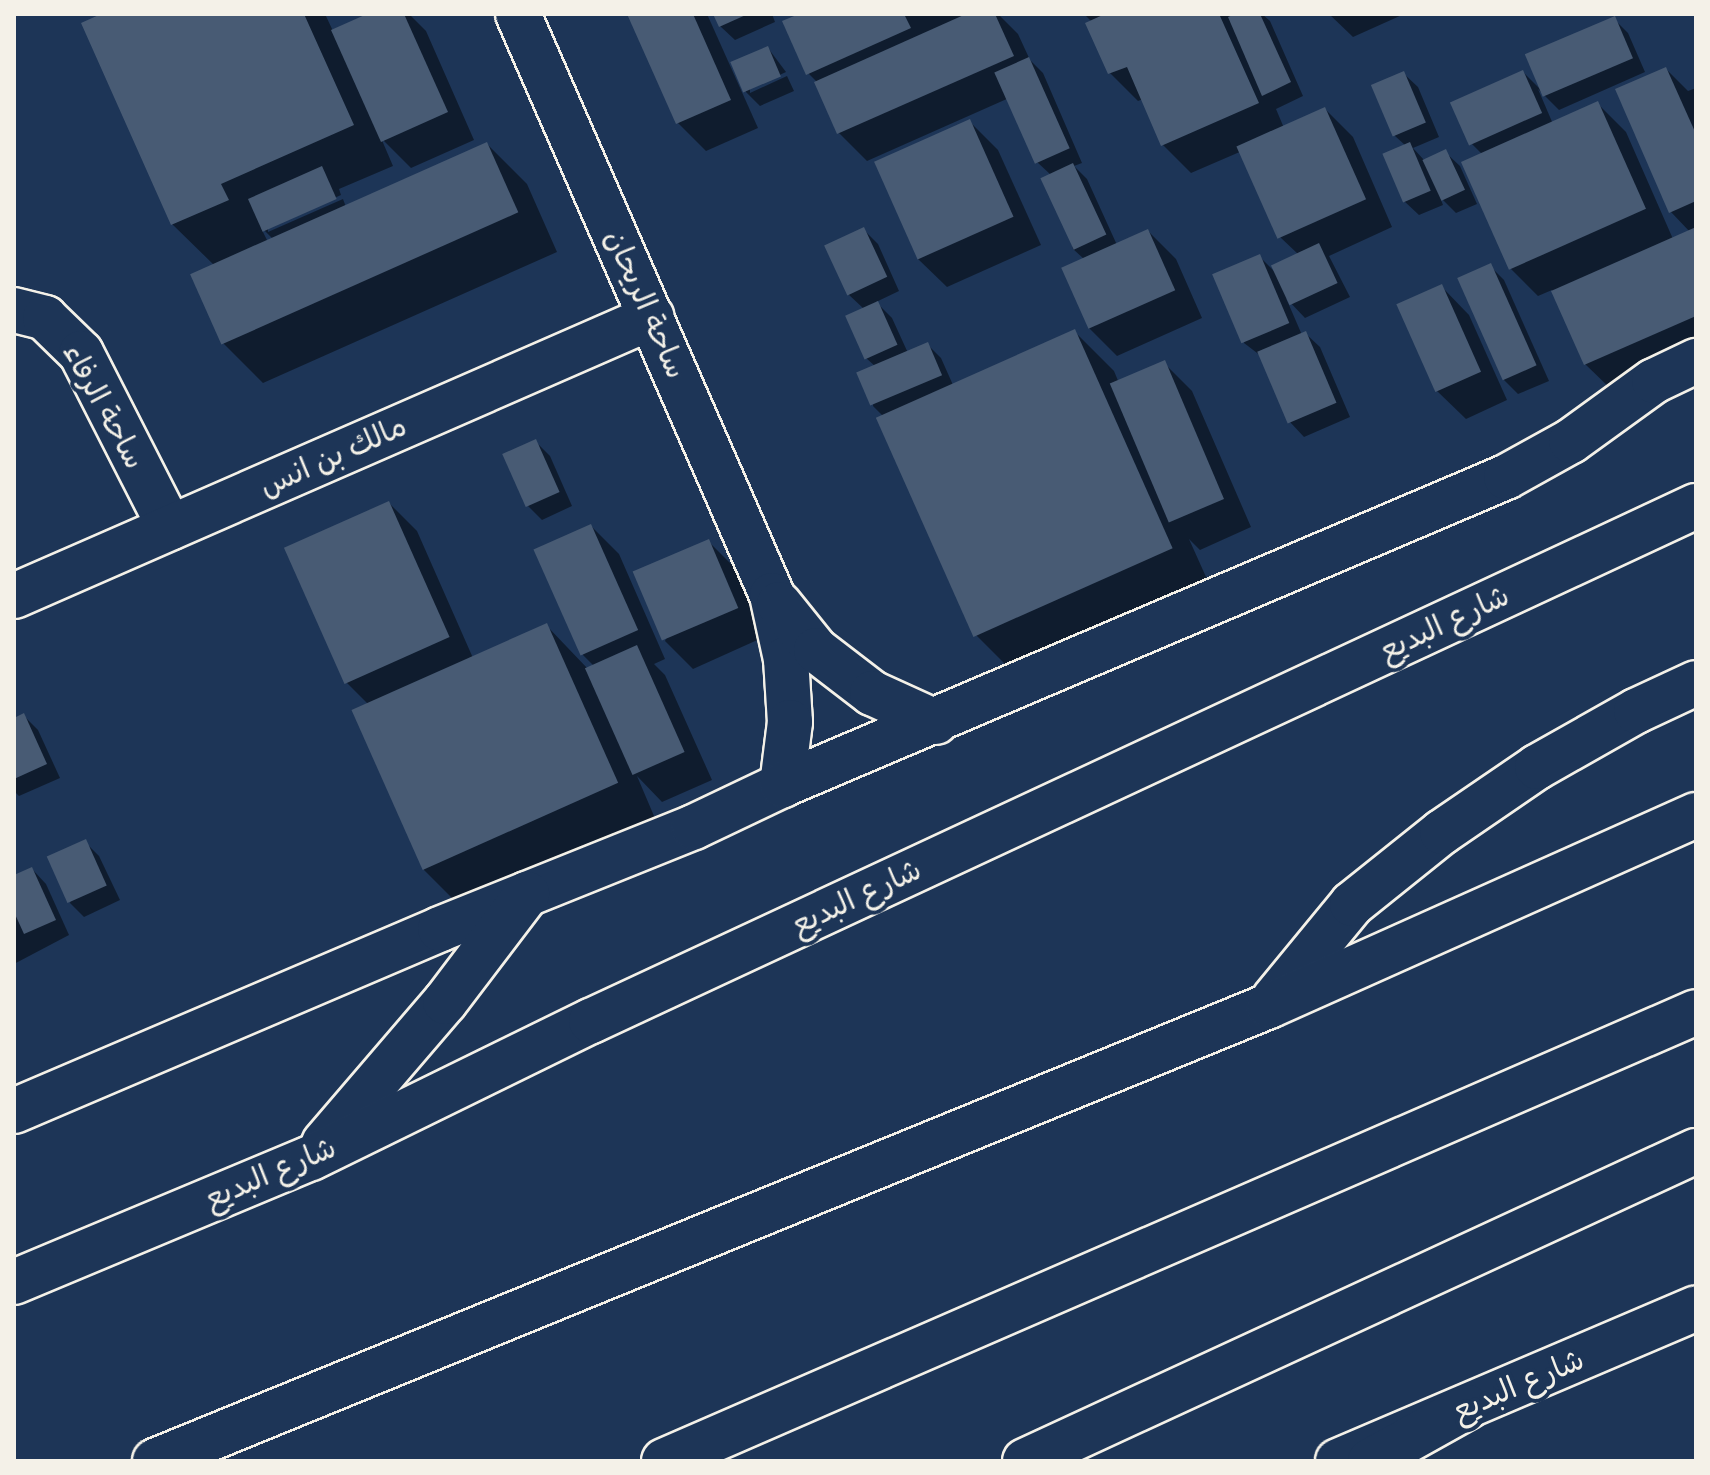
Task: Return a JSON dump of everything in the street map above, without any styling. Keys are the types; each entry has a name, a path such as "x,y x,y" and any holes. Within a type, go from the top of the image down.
{"main road":[{"name":"ساحة الريحان","path":"518,14 772,595 786,659 790,722 782,785"},
{"name":"ساحة الرفاء","path":"14,310 45,318 81,353 170,528"},
{"name":"مالك بن انس","path":"14,596 652,317"},
{"path":"14,1111 527,894 694,827 782,785 1506,477 1571,441 1654,381 1696,361"},
{"name":"شارع البديع","path":"14,1282 311,1158 605,1014 1696,506"},
{"name":"ساحة الريحان","path":"772,595 816,650 872,693 936,722"},
{"path":"1269,1006 1352,904 1442,832 1537,767 1636,711 1696,683"},
{"path":"155,1461 1269,1006 1696,815"},
{"path":"311,1158 445,1002 527,894"},
{"path":"664,1461 1696,1012"},
{"path":"1025,1461 1696,1151"},
{"name":"شارع البديع","path":"1338,1461 1696,1308"},
{"path":"1370,1461 1467,1407"}],"building":[{"path":"101,14 304,14 354,125 221,184 229,200 171,225 81,23"},
{"path":"367,14 404,14 448,112 381,142 331,30"},
{"path":"627,14 693,14 731,100 676,124"},
{"path":"713,14 748,14 719,27"},
{"path":"799,14 904,14 911,28 806,75 782,21"},
{"path":"966,14 995,14 1014,56 837,134 814,82"},
{"path":"1105,14 1225,14 1220,16 1259,103 1161,146 1127,67 1108,74 1085,23"},
{"path":"1260,14 1291,82 1262,96 1228,17"},
{"path":"1615,16 1633,58 1543,97 1525,54"},
{"path":"768,46 781,76 743,92 730,62"},
{"path":"1029,57 1070,148 1035,164 994,72"},
{"path":"1666,67 1696,134 1696,201 1669,213 1615,89"},
{"path":"1523,70 1542,113 1469,145 1450,103"},
{"path":"1404,71 1426,123 1393,137 1371,85"},
{"path":"1598,101 1646,209 1509,270 1461,162"},
{"path":"1325,107 1366,199 1277,239 1236,146"},
{"path":"970,119 1014,217 918,259 874,162"},
{"path":"487,142 518,212 221,345 190,274"},
{"path":"1410,142 1431,191 1403,203 1382,154"},
{"path":"1446,149 1465,190 1441,201 1422,160"},
{"path":"1073,163 1106,235 1074,250 1040,178"},
{"path":"322,166 337,199 263,232 248,199"},
{"path":"864,227 887,277 847,295 824,246"},
{"path":"1696,227 1696,316 1584,365 1551,291"},
{"path":"1148,229 1175,290 1088,329 1061,268"},
{"path":"1319,243 1338,283 1290,305 1271,265"},
{"path":"1260,254 1289,323 1241,343 1212,274"},
{"path":"1491,263 1537,365 1503,380 1457,278"},
{"path":"1442,284 1481,372 1435,392 1396,304"},
{"path":"878,301 898,345 865,359 845,316"},
{"path":"1075,329 1173,548 973,637 876,418"},
{"path":"1306,331 1336,403 1288,424 1257,352"},
{"path":"928,342 942,375 870,406 856,372"},
{"path":"1165,360 1224,499 1169,522 1110,383"},
{"path":"536,439 560,492 526,507 502,454"},
{"path":"389,501 450,637 345,684 284,548"},
{"path":"591,524 638,630 581,656 533,550"},
{"path":"709,539 738,608 662,640 633,571"},
{"path":"547,623 618,783 423,870 352,710"},
{"path":"637,645 685,752 633,775 585,668"},
{"path":"24,713 47,764 14,779 14,718"},
{"path":"86,839 107,886 67,903 47,856"},
{"path":"32,867 56,920 24,934 14,912 14,875"}]}
